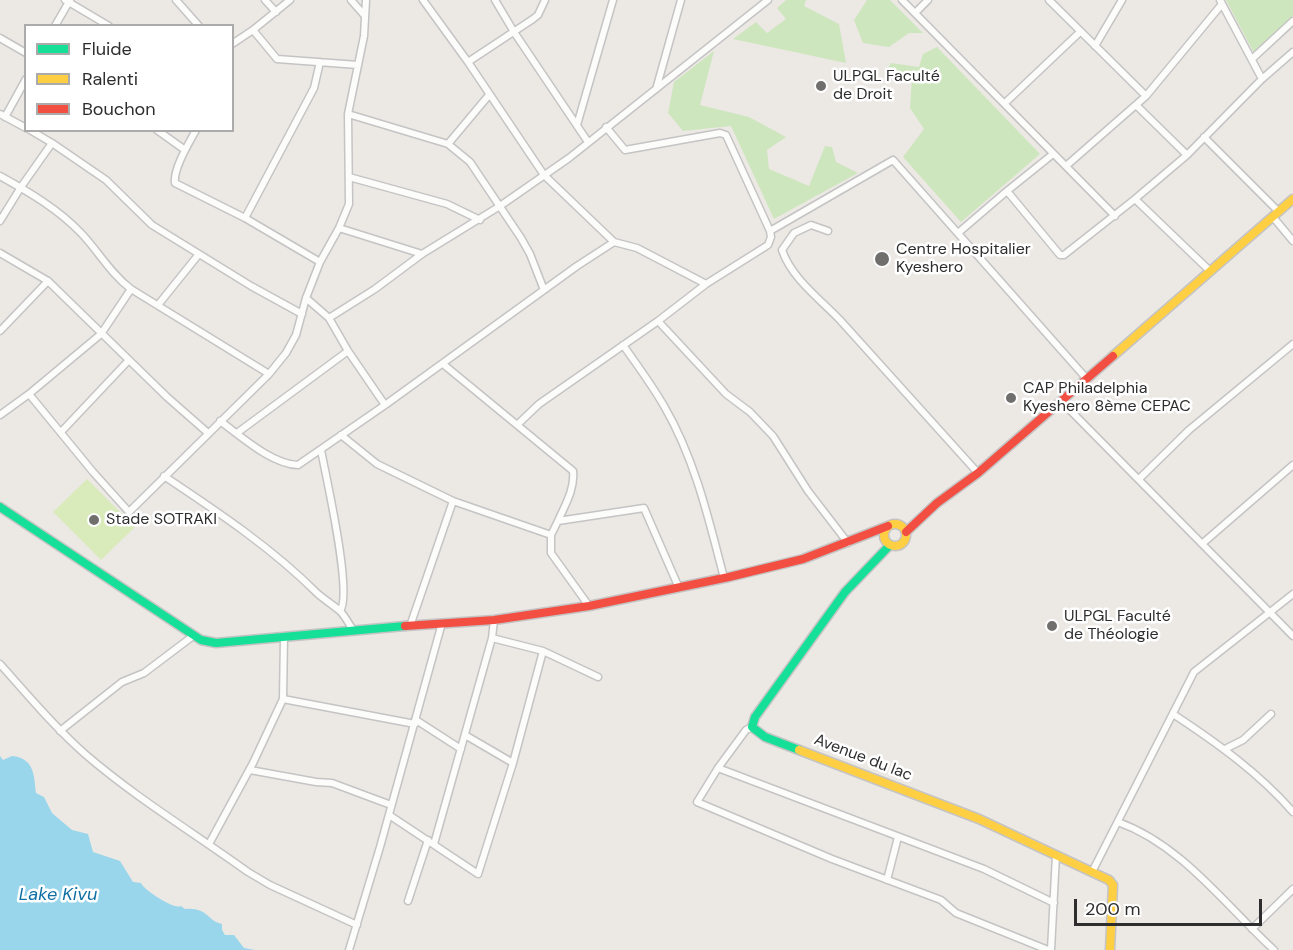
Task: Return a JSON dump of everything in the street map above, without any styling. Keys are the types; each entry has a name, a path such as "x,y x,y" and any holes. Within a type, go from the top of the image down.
{"main road":[{"path":"888,526 884,534 885,540 896,546 902,543 906,532 937,503 978,473 1293,200"},
{"path":"0,507 193,636 216,643 494,620 589,606 803,559 888,526 897,524 902,526 906,532"},
{"path":"752,727 755,717 845,592 890,544"},
{"name":"Avenue du lac","path":"752,727 765,737 979,819 1109,880 1113,885 1110,950"}],"street":[{"path":"176,0 197,24"},
{"path":"265,0 276,12"},
{"path":"234,43 254,30 290,0"},
{"path":"351,0 366,16"},
{"path":"30,394 127,511 132,512 164,476 269,374 286,353 296,335 306,298 320,262 349,204 348,114 364,36 366,0"},
{"path":"423,0 544,175 614,242 637,248 706,284"},
{"path":"495,0 513,32 588,142"},
{"path":"468,62 538,15 545,0"},
{"path":"577,125 613,0"},
{"path":"657,87 681,0"},
{"path":"329,318 375,289 422,254 480,220 544,175 768,0"},
{"path":"902,0 1115,216"},
{"path":"915,13 928,0"},
{"path":"1049,0 1146,96"},
{"path":"1095,46 1122,0"},
{"path":"56,24 68,1 106,24"},
{"path":"1066,166 1146,96 1221,2 1262,79"},
{"path":"1252,59 1293,21"},
{"path":"254,30 278,59 358,65"},
{"path":"1005,104 1080,32"},
{"path":"0,38 24,52"},
{"path":"1007,191 1060,255 1064,255 1135,200 1187,154 1262,79 1293,52"},
{"path":"245,218 314,87 320,62"},
{"path":"24,82 3,115 24,127"},
{"path":"448,144 489,95"},
{"path":"1136,105 1187,154"},
{"path":"348,114 448,144 471,162 526,245 544,290"},
{"path":"517,425 539,404 658,321 706,284 768,245 771,237 726,135 720,133 625,150 606,127"},
{"path":"33,132 106,180 144,219 251,286 302,314"},
{"path":"160,132 185,150"},
{"path":"195,132 174,177 175,183 245,218 320,262"},
{"path":"1204,137 1276,215 1293,241"},
{"path":"0,222 52,143"},
{"path":"958,233 1053,154"},
{"path":"770,231 893,160 1086,378"},
{"path":"0,176 51,207 70,223 87,239 111,272 131,289 269,374"},
{"path":"349,177 447,204 480,220"},
{"path":"1135,200 1211,272"},
{"path":"828,231 811,225 794,233 783,250 785,257 799,278 978,473"},
{"path":"339,228 422,254"},
{"path":"220,421 261,450 298,465 614,242"},
{"path":"0,253 48,281 167,397 208,433"},
{"path":"158,305 199,254"},
{"path":"0,331 48,281"},
{"path":"0,415 30,394 101,334 131,289"},
{"path":"306,298 329,318 348,351 385,405"},
{"path":"658,321 726,394 750,412 773,436 808,491 848,543"},
{"path":"1138,479 1189,430 1293,344"},
{"path":"623,345 664,407 685,452 697,481 724,578"},
{"path":"237,433 348,351"},
{"path":"61,432 129,360"},
{"path":"443,364 573,471 572,489 551,535 551,553 589,606"},
{"path":"1062,401 1293,636"},
{"path":"341,435 377,464 453,501 551,535"},
{"path":"321,450 341,559 344,603 340,611"},
{"path":"1203,543 1293,465"},
{"path":"164,476 248,534 303,578 320,596 340,611 353,630"},
{"path":"410,626 453,501"},
{"path":"558,521 644,508 679,588"},
{"path":"1092,872 1194,672 1293,594"},
{"path":"435,844 492,638 494,620"},
{"path":"349,950 416,722 442,623"},
{"path":"60,731 123,682 144,673 193,636"},
{"path":"209,844 284,699 284,637"},
{"path":"492,638 543,651 598,677"},
{"path":"389,815 478,874 513,763 543,651"},
{"path":"0,664 60,731 84,754 123,785 270,885 357,925"},
{"path":"284,699 416,722 461,749"},
{"path":"1173,714 1225,749 1275,791 1293,812"},
{"path":"1225,749 1243,740 1270,714"},
{"path":"752,727 746,730 718,768 697,802 941,900 956,914 1049,950 1056,855"},
{"path":"465,735 513,763"},
{"path":"718,768 984,869 1054,903"},
{"path":"249,770 332,783 392,805"},
{"path":"1118,822 1150,836 1211,885 1274,950"},
{"path":"887,880 898,837"},
{"path":"408,901 428,840"},
{"path":"1252,929 1293,889"}],"green space":[{"path":"786,0 806,0 804,6 839,24 846,63 733,39 756,22 767,33 786,19 777,8"},
{"path":"867,0 890,0 923,33 909,33 889,47 863,43 854,20"},
{"path":"1226,0 1293,0 1293,16 1254,53"},
{"path":"937,47 1040,154 961,222 903,157 924,129 910,108 912,78 884,74 891,63 919,67 923,54"},
{"path":"714,51 700,105 749,117 786,137 767,150 769,169 809,186 825,146 832,147 836,162 858,173 774,219 731,126 683,131 668,113 674,82"},
{"name":"Stade SOTRAKI","path":"87,479 135,527 101,560 53,512"}],"water":[{"name":"Lake Kivu","path":"0,756 3,760 12,756 20,758 29,764 34,775 36,793 44,797 52,813 72,830 88,834 93,852 120,861 133,882 141,883 151,893 171,905 203,912 222,924 225,935 234,935 244,948 255,950 0,950"}],"traffic: fast":[{"path":"0,507 201,640 216,643 405,626"},
{"path":"799,750 765,737 752,727 755,717 845,592 890,545"}],"traffic: slow":[{"path":"1113,356 1293,199"},
{"path":"895,524 903,527 906,535 903,543 895,546 887,543 884,535 887,527 895,524"},
{"path":"799,750 979,819 1109,880 1113,885 1110,950"}],"traffic: jam":[{"path":"906,532 937,503 978,473 1113,356"},
{"path":"405,626 494,620 589,606 803,559 888,526"}],"place":[{"name":"ULPGL Faculté de Droit","path":"821,86"},
{"name":"Centre Hospitalier Kyeshero","path":"882,259"},
{"name":"CAP Philadelphia Kyeshero 8ème CEPAC","path":"1011,398"},
{"name":"Stade SOTRAKI","path":"94,520"},
{"name":"ULPGL Faculté de Théologie","path":"1052,626"}]}
